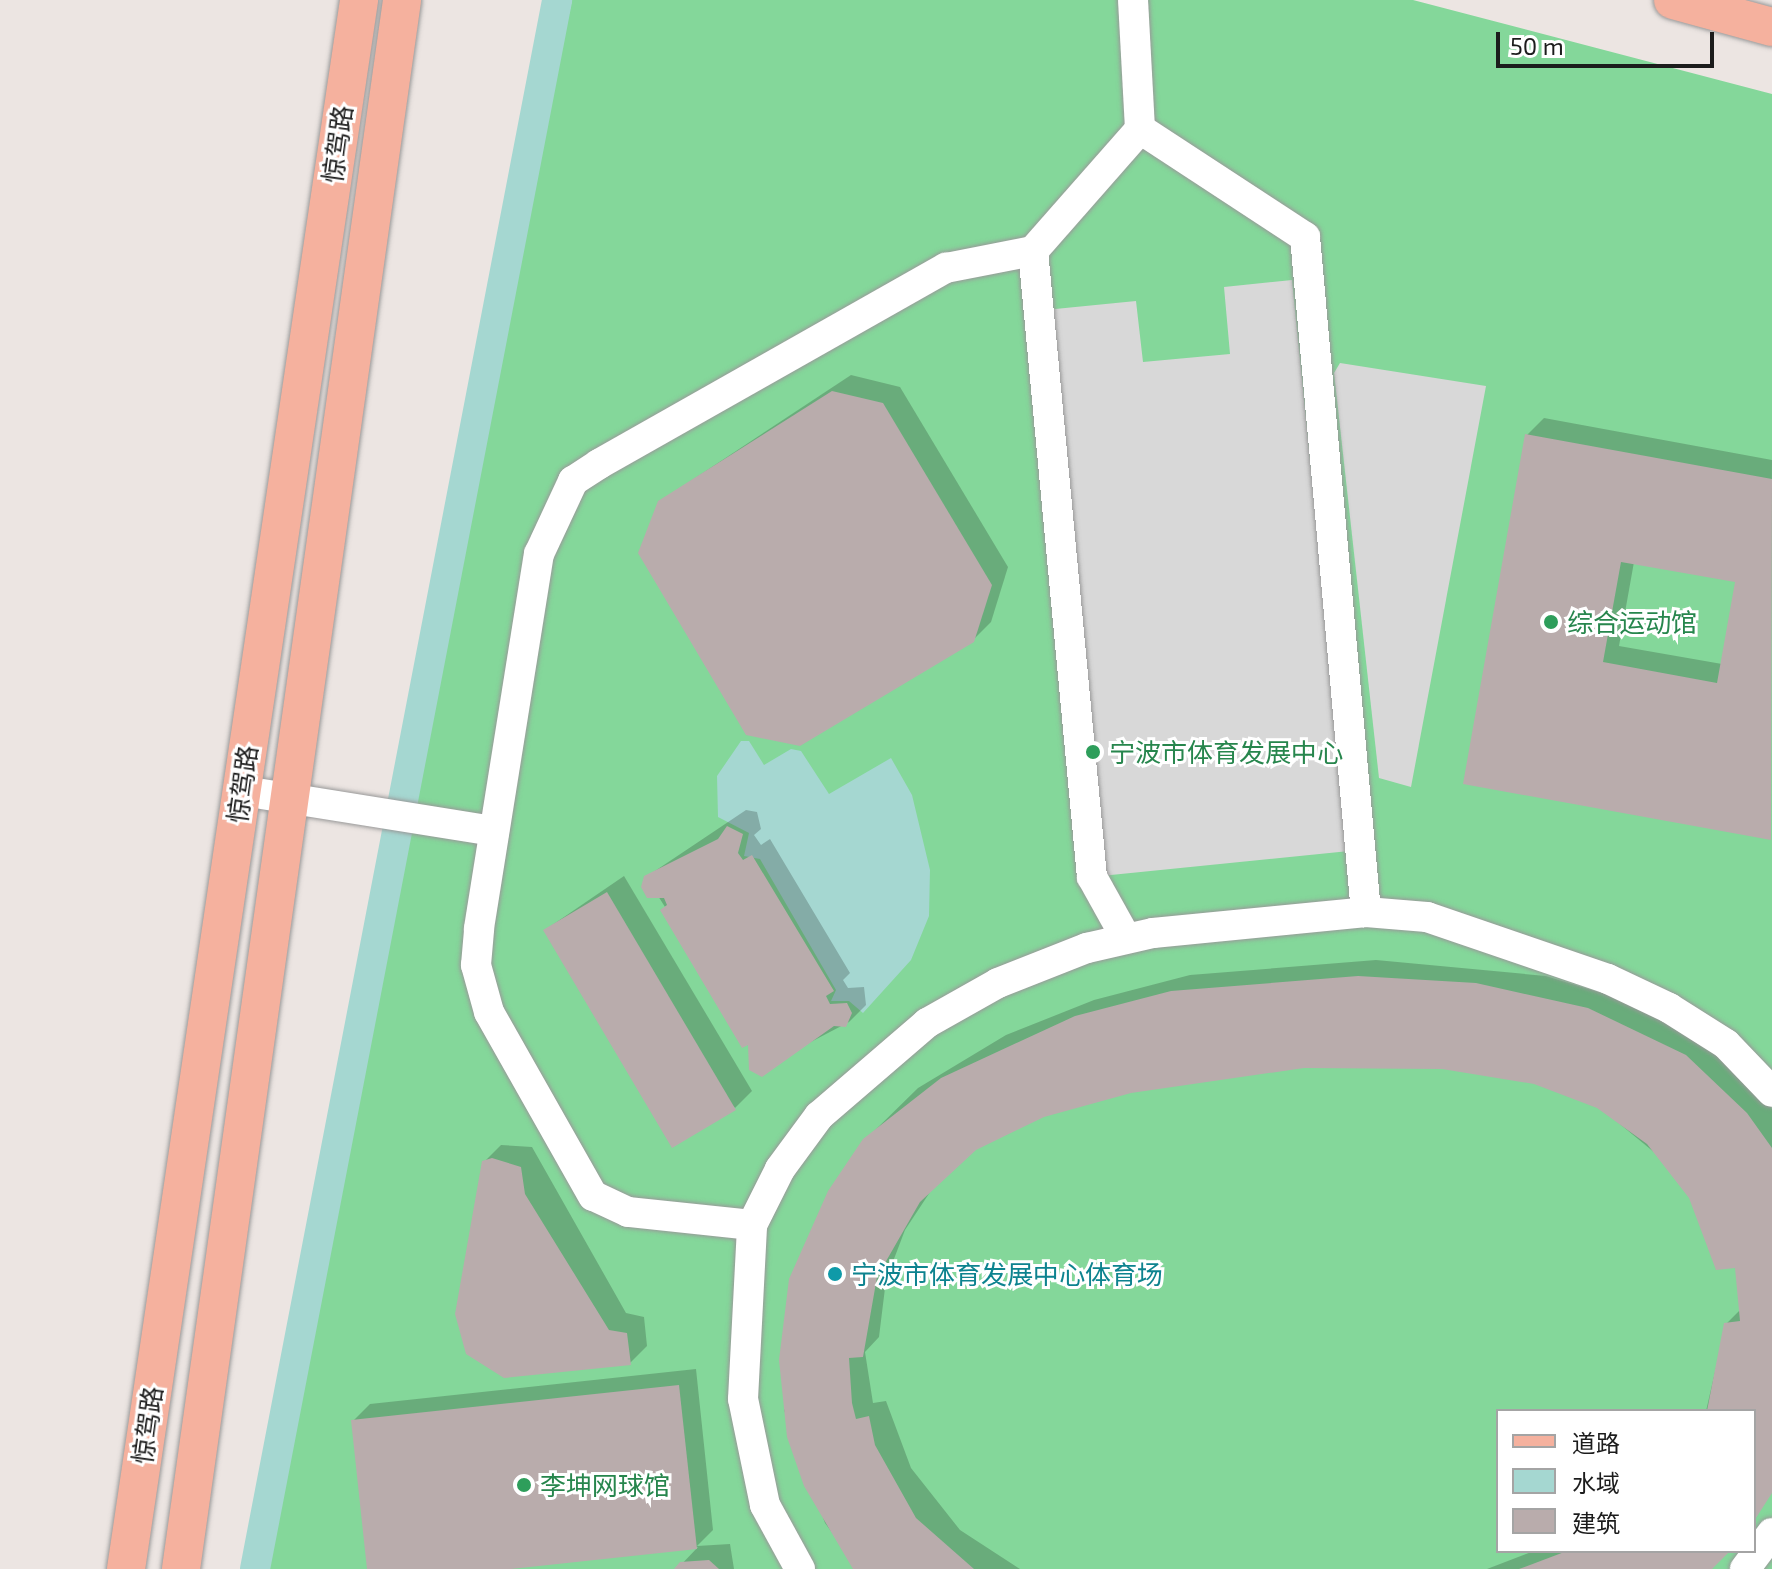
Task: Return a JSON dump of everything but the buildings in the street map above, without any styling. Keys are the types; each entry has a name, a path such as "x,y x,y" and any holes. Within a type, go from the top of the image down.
{"main road":[{"name":"惊驾路","path":"126,1569 359,0"},
{"name":"惊驾路","path":"181,1569 402,0"},
{"path":"1673,0 1772,27"}],"lane":[{"path":"752,1225 628,1212 593,1196 489,1012 476,965 494,831 539,554 573,481 946,268 1033,251 1140,129 1133,0"},
{"path":"1140,129 1305,237 1366,912"},
{"path":"1033,251 1092,877 1126,938"},
{"path":"262,794 494,831"},
{"path":"800,1569 765,1505 743,1399 752,1225 780,1169 819,1116 927,1023 998,983 1126,938 1366,912 1427,917 1608,979 1726,1044 1772,1092"},
{"path":"1745,1569 1772,1533"}],"green space":[{"name":"宁波市体育发展中心","path":"572,0 1413,0 1772,94 1772,1569 242,1569"}],"shaded area":[{"path":"1292,280 1349,851 1101,876 1045,310 1136,301 1143,362 1230,354 1224,287"},
{"path":"1340,363 1486,386 1411,787 1379,778 1334,373"}],"water":[{"path":"741,741 749,741 764,765 791,749 801,751 829,794 891,758 912,795 930,870 929,916 911,960 863,1013 849,1001 831,1001 836,990 760,859 744,856 749,833 718,817 717,776"}],"waterway":[{"path":"255,1569 557,0"}],"place":[{"name":"综合运动馆","path":"1551,622"},
{"name":"宁波市体育发展中心","path":"1093,752"},
{"name":"宁波市体育发展中心体育场","path":"835,1274"},
{"name":"李坤网球馆","path":"524,1485"}]}
